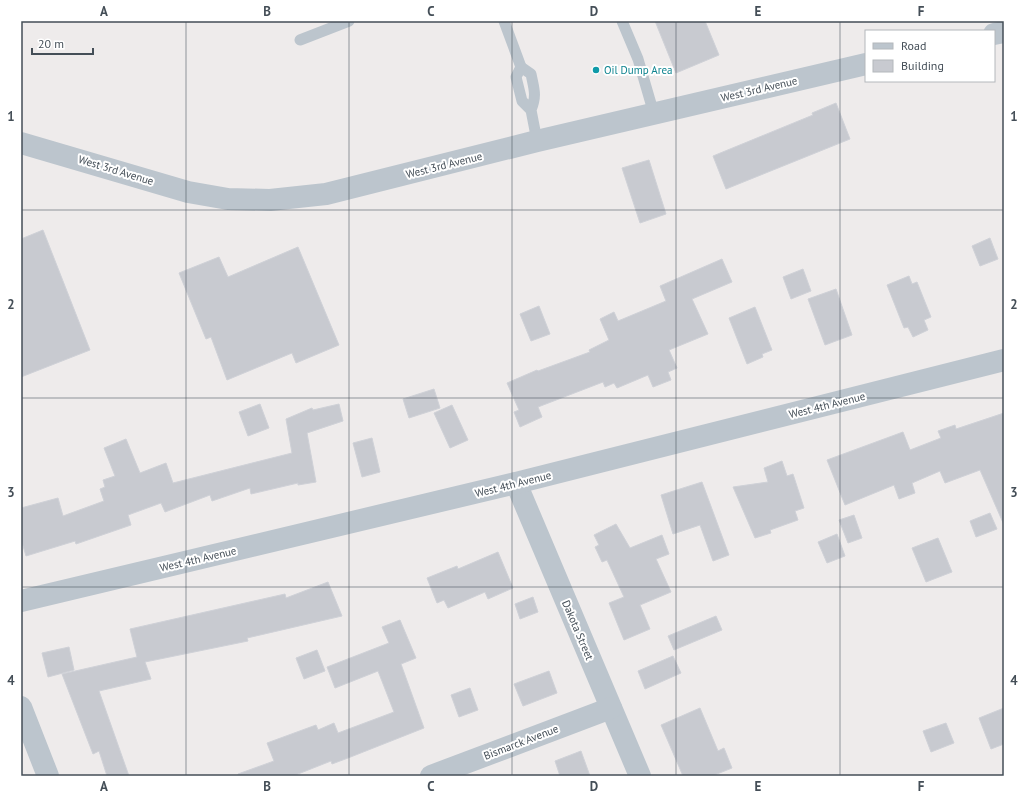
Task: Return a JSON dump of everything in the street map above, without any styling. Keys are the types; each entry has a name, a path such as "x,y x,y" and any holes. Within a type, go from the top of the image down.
{"street":[{"name":"West 3rd Avenue","path":"21,144 188,192 228,199 270,200 326,194 537,141 865,64"},
{"name":"West 4th Avenue","path":"21,601 516,483 1004,360"},
{"name":"Dakota Street","path":"516,483 640,776"},
{"path":"21,707 48,776"},
{"name":"Bismarck Avenue","path":"431,776 611,708"}],"lane":[{"path":"300,40 349,21"},
{"path":"504,21 521,67 530,74 532,80 536,98 531,110 537,141"},
{"path":"622,21 638,59 654,114"}],"building":[{"path":"655,21 705,21 719,55 676,73"},
{"path":"836,103 850,139 726,189 713,156 813,115 812,113"},
{"path":"649,160 666,214 640,223 622,168"},
{"path":"43,230 90,350 21,377 21,239"},
{"path":"990,238 998,259 980,266 972,246"},
{"path":"298,247 339,345 296,363 292,353 227,380 211,337 206,339 179,273 219,257 228,277"},
{"path":"722,259 732,282 692,299 708,334 669,350 677,368 668,372 671,380 653,387 648,375 617,388 614,383 605,387 603,382 538,407 542,417 520,427 514,412 519,410 507,383 537,370 538,371 590,352 589,350 609,340 600,319 614,312 618,321 666,301 660,286"},
{"path":"803,269 811,291 791,299 783,277"},
{"path":"909,276 912,284 917,282 931,317 924,320 928,330 913,337 908,327 904,328 887,285"},
{"path":"836,289 852,335 825,345 808,299"},
{"path":"539,306 550,334 531,341 520,314"},
{"path":"755,307 772,350 762,354 763,357 747,364 729,318"},
{"path":"434,389 440,408 409,418 403,399"},
{"path":"260,404 269,428 248,436 239,412"},
{"path":"339,404 343,421 307,433 316,482 298,485 298,483 251,494 250,488 212,501 210,495 165,512 161,503 128,515 131,525 76,544 75,541 26,556 21,539 21,508 58,498 63,516 104,501 100,489 105,487 103,480 115,476 104,448 126,439 140,473 166,463 173,483 292,453 286,419 312,408 313,410"},
{"path":"452,405 468,440 450,448 434,413"},
{"path":"1004,413 1004,525 980,470 945,483 940,471 912,483 915,493 899,499 894,485 845,505 827,460 903,432 910,450 941,438 938,431 955,425 956,429"},
{"path":"372,438 380,472 362,477 353,443"},
{"path":"782,461 787,476 793,474 804,508 795,511 798,520 770,530 771,533 755,538 733,487 768,482 764,468"},
{"path":"702,482 729,555 713,561 700,525 673,534 661,495"},
{"path":"990,513 997,529 976,537 970,521"},
{"path":"854,515 862,538 848,543 839,520"},
{"path":"616,524 630,548 662,535 669,554 656,559 671,592 640,605 650,629 624,640 609,603 624,597 607,560 602,562 595,547 599,545 594,535"},
{"path":"837,534 845,556 827,563 818,542"},
{"path":"938,538 952,572 926,582 912,548"},
{"path":"498,552 513,588 488,599 485,592 448,608 444,600 437,603 427,578 457,566 458,569"},
{"path":"328,582 342,616 247,638 248,641 145,662 151,679 99,691 129,776 107,776 99,751 93,754 62,674 137,657 130,629 285,594 286,598"},
{"path":"533,597 538,612 520,619 515,604"},
{"path":"716,616 722,630 674,650 668,636"},
{"path":"400,620 416,658 401,664 424,728 332,764 331,761 293,776 238,776 238,774 274,761 267,743 316,725 318,730 334,723 338,733 394,712 378,671 335,688 327,667 389,643 382,627"},
{"path":"69,647 74,670 48,677 42,653"},
{"path":"317,650 325,671 304,679 296,658"},
{"path":"673,656 681,673 645,689 638,671"},
{"path":"549,671 557,693 523,706 514,684"},
{"path":"470,688 478,710 459,717 451,695"},
{"path":"700,708 718,751 724,748 732,768 712,776 683,776 661,725"},
{"path":"1004,708 1004,744 991,749 979,718"},
{"path":"946,723 954,743 931,752 923,731"},
{"path":"581,751 590,776 560,776 555,761"}],"place":[{"name":"Oil Dump Area","path":"596,70"}]}
